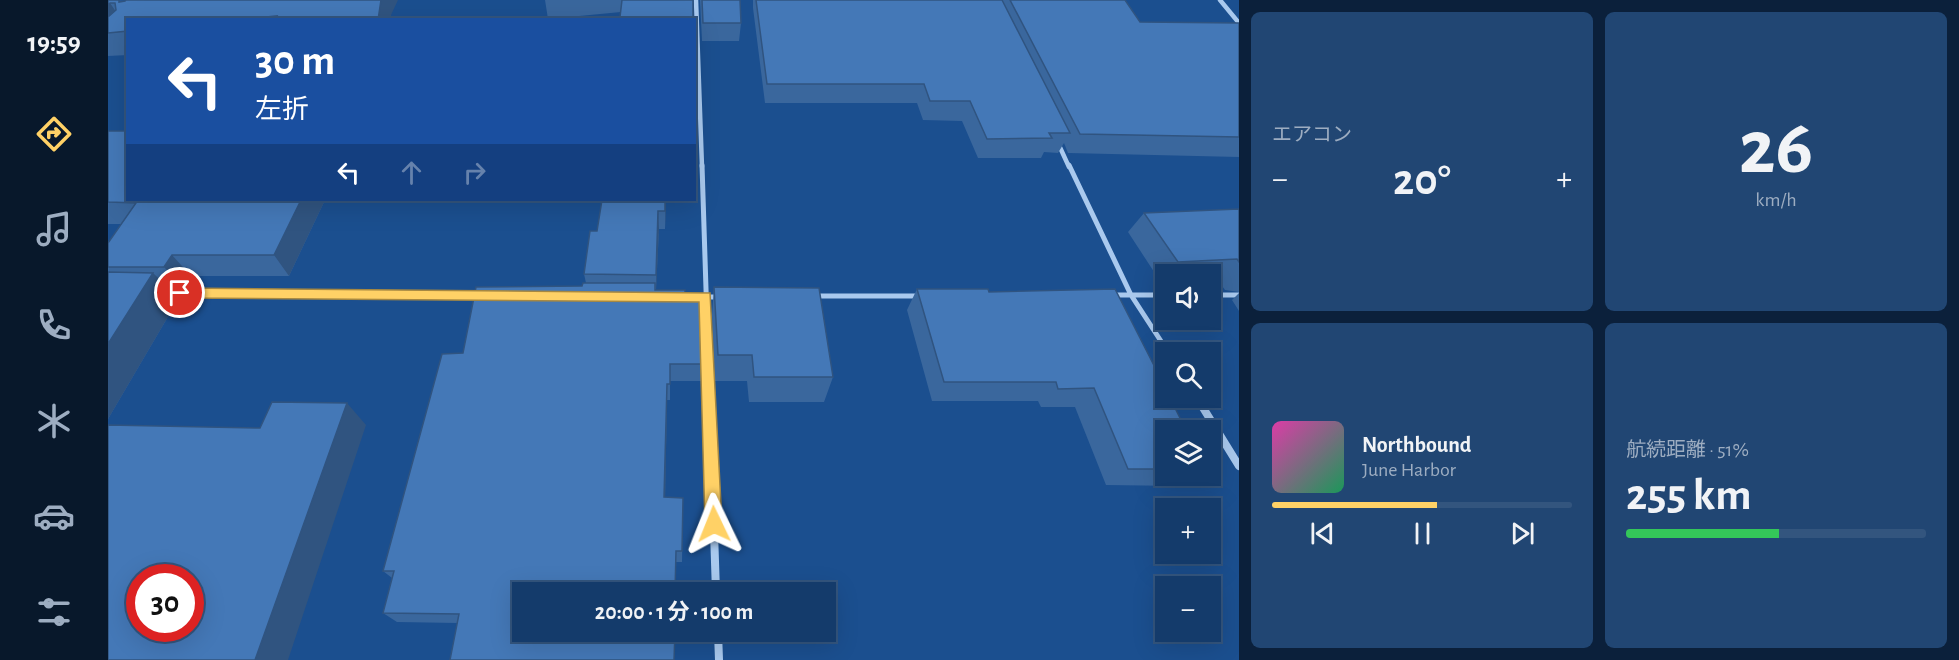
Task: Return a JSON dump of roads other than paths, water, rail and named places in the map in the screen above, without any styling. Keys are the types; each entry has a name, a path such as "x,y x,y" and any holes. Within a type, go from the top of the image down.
{"street":[{"path":"696,0 716,582"},
{"path":"1220,0 1239,22"},
{"path":"1055,137 1131,295 1162,342"},
{"path":"156,293 490,295"},
{"path":"1107,296 1155,295"},
{"path":"1221,295 1239,295"},
{"path":"812,297 930,296"},
{"path":"693,297 729,297"},
{"path":"1203,408 1239,465"},
{"path":"718,642 719,660"}]}
